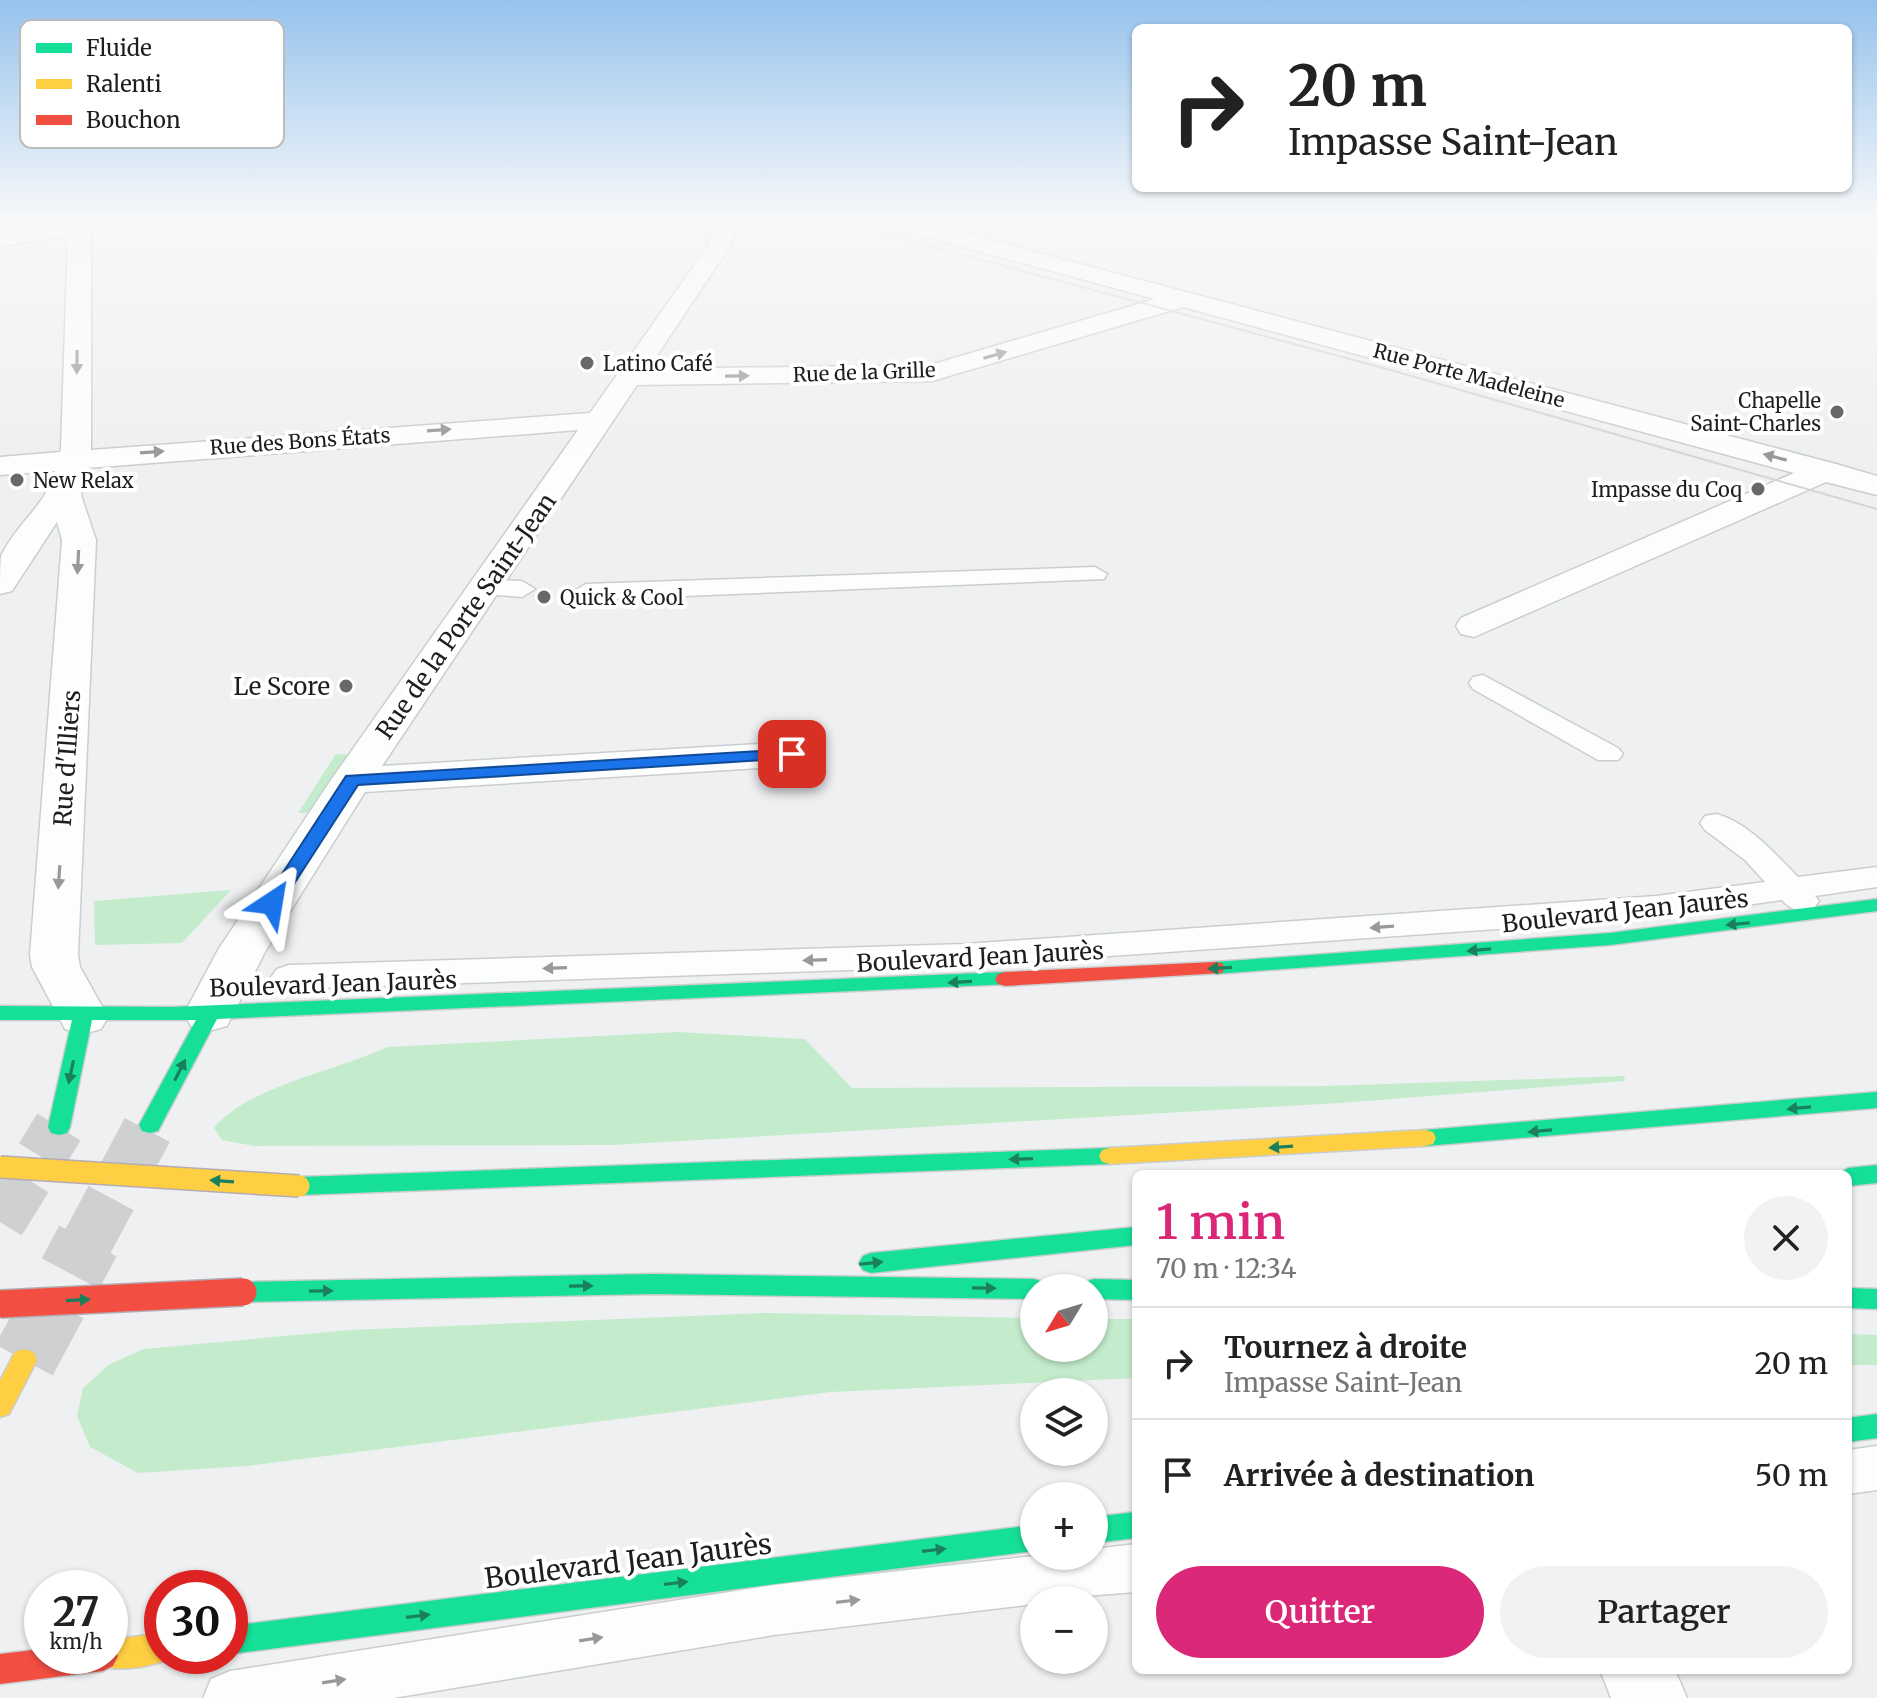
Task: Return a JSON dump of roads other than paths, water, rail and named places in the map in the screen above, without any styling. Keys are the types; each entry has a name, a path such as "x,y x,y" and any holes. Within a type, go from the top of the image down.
{"main road":[{"name":"Boulevard Jean Jaurès","path":"0,1013 83,1017 209,1014 275,1008 865,988 1371,959 1815,915 1877,905"},
{"path":"150,1125 209,1014"},
{"path":"59,1127 83,1017"},
{"path":"0,1167 299,1186 1174,1154 1535,1131 1877,1100"},
{"path":"1852,1177 1877,1174"},
{"path":"856,1264 1132,1236"},
{"path":"654,1284 825,1267"},
{"path":"0,1304 243,1292 654,1284 1020,1289"},
{"path":"1108,1289 1132,1290"},
{"path":"1852,1298 1877,1299"},
{"path":"0,1406 24,1360"},
{"path":"1852,1429 1877,1426"},
{"path":"1108,1528 1132,1525"},
{"name":"Boulevard Jean Jaurès","path":"248,1638 1020,1540"},
{"path":"0,1669 24,1666"}],"street":[{"name":"Rue d'Illiers","path":"77,295 69,477 79,540 54,955 56,967 83,1017"},
{"name":"Rue de la Porte Saint-Jean","path":"209,1014 242,950 352,780 504,588 600,422 686,295"},
{"name":"Rue Porte Madeleine","path":"1168,295 1877,486"},
{"name":"Rue de la Grille","path":"631,377 932,373 1182,299"},
{"name":"Rue des Bons États","path":"0,466 69,477 563,421 600,422"},
{"path":"1474,626 1825,471"},
{"path":"0,584 69,477"},
{"path":"352,780 792,754"},
{"path":"1638,1674 1650,1698"}],"lane":[{"path":"586,592 1095,574"},
{"path":"1483,683 1608,754"},
{"path":"1716,823 1756,853 1815,915"},
{"path":"289,977 965,955 1642,908 1877,877"},
{"path":"1852,1471 1877,1468"},
{"path":"230,1698 774,1610 1132,1568"}],"tunnel":[{"path":"87,1243 150,1125"},
{"path":"0,1222 59,1127"},
{"path":"24,1360 88,1241"}],"tram line":[{"path":"1113,295 1387,369 1877,509"}],"place":[{"name":"Latino Café","path":"587,363"},
{"name":"Chapelle Saint-Charles","path":"1837,412"},
{"name":"New Relax","path":"17,480"},
{"name":"Impasse du Coq","path":"1758,489"},
{"name":"Quick & Cool","path":"544,597"},
{"name":"Le Score","path":"346,686"}]}
